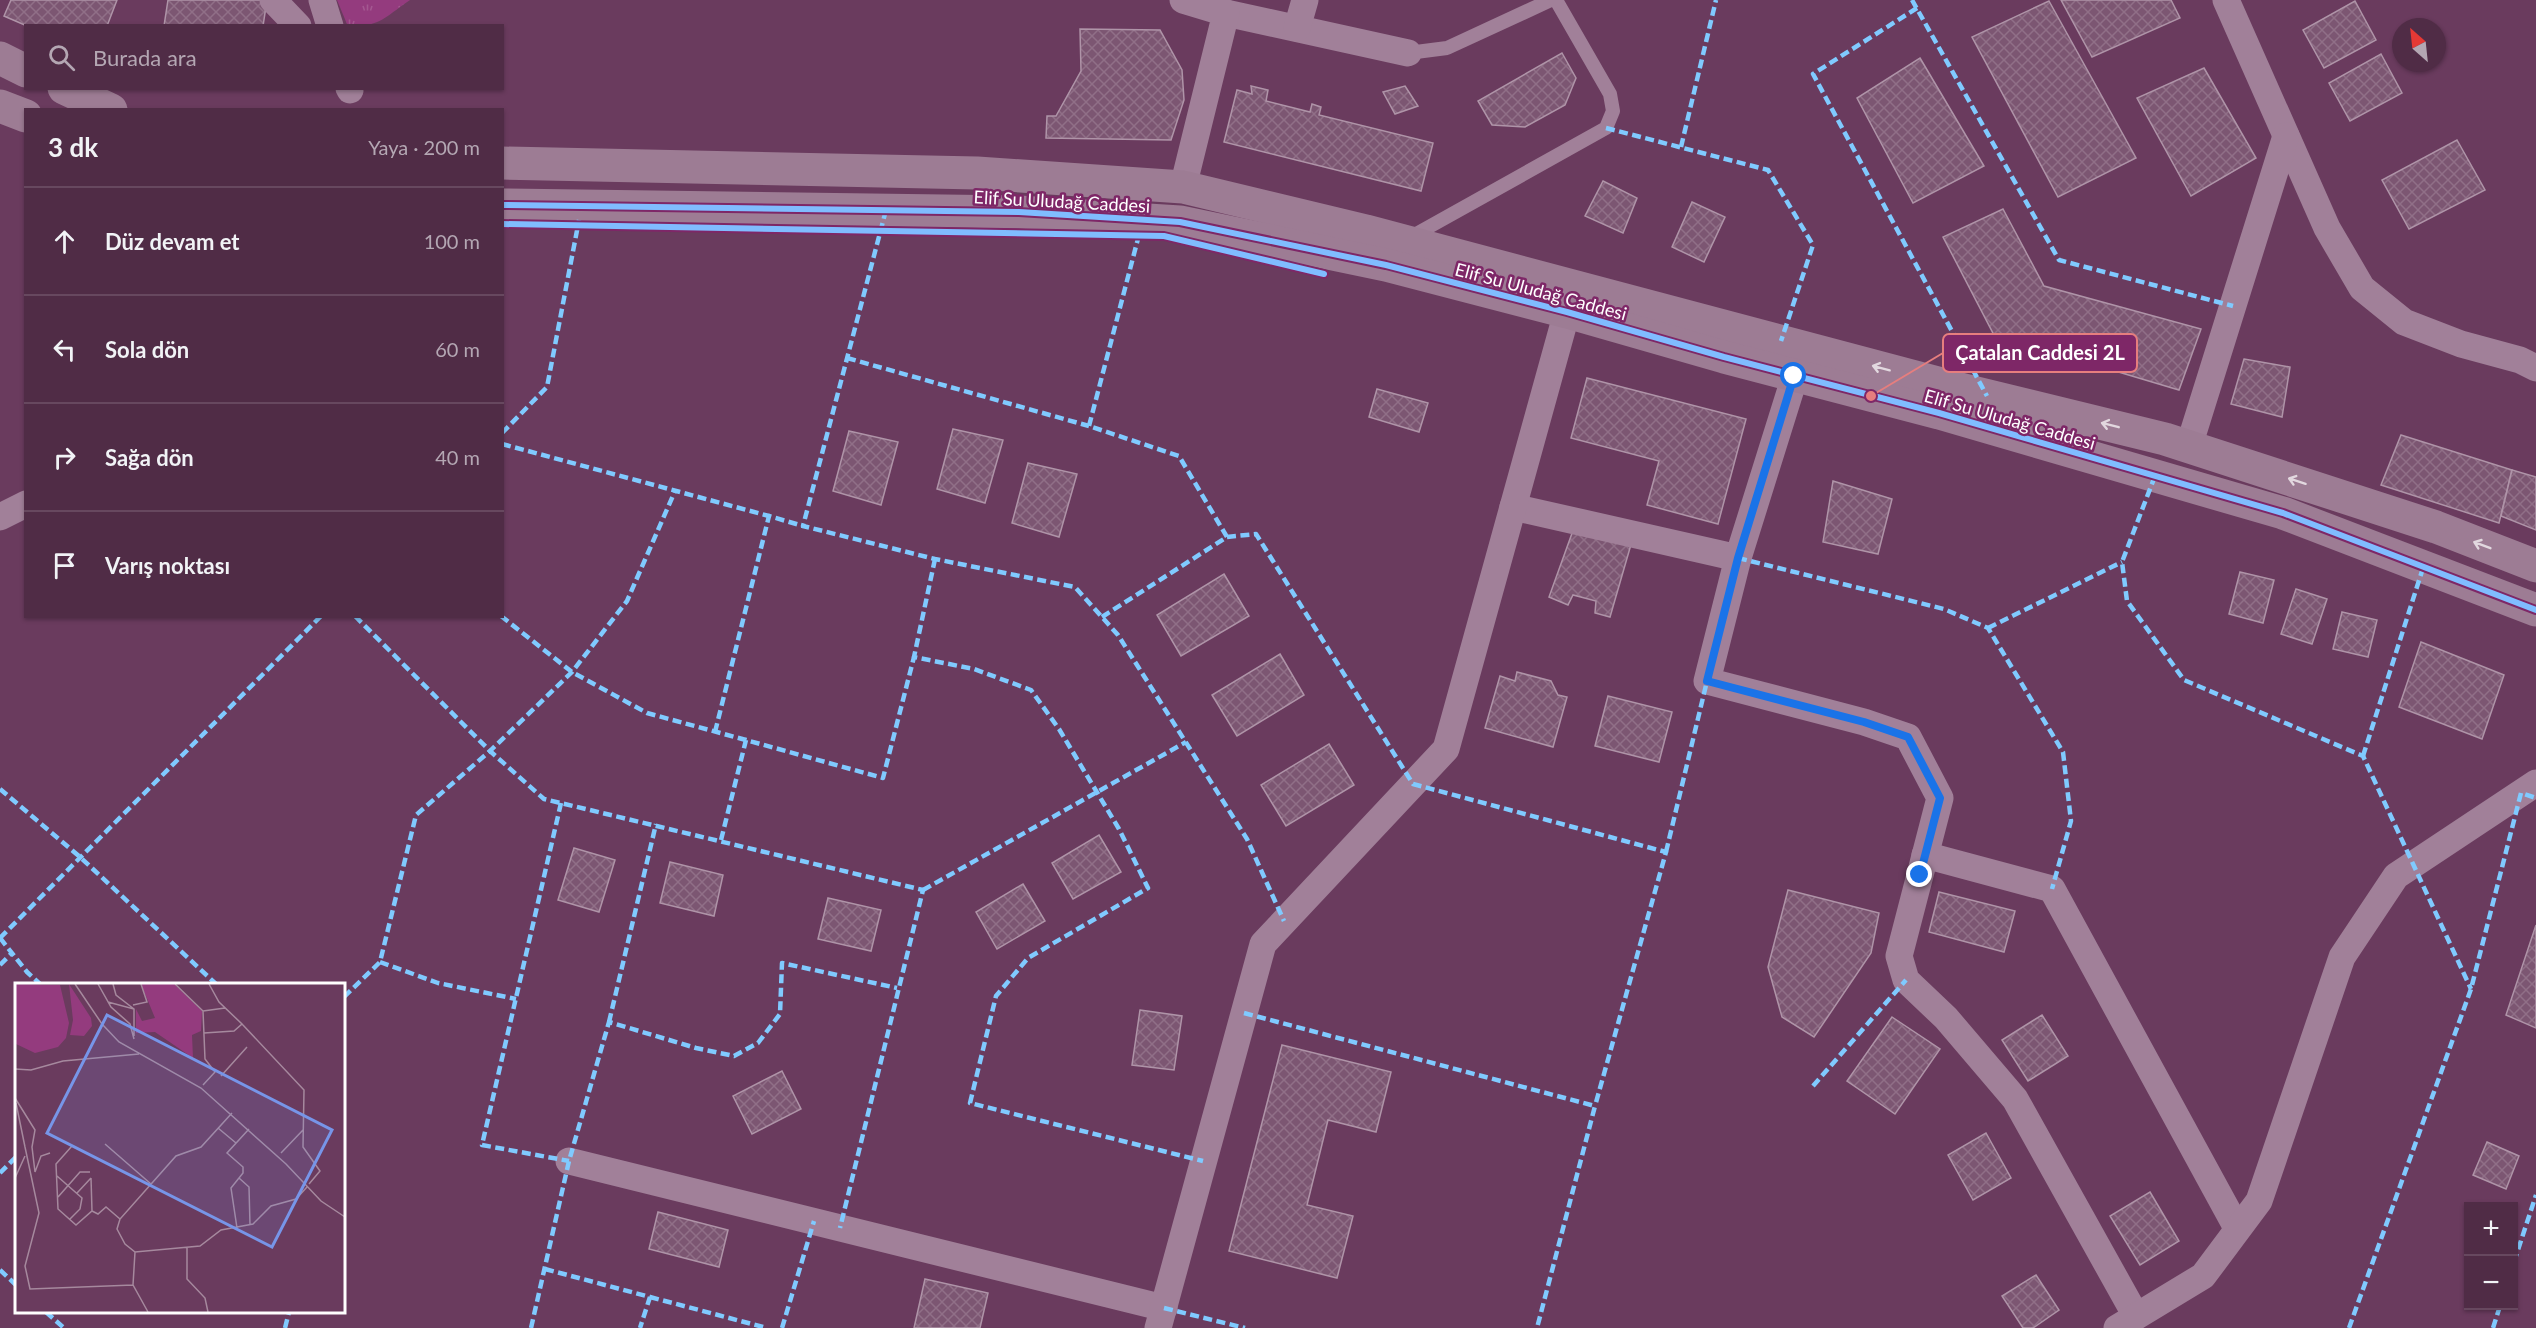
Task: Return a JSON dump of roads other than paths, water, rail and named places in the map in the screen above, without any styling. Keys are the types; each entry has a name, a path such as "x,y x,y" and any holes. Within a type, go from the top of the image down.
{"main road":[{"path":"0,58 24,70"},
{"path":"68,90 107,108"},
{"path":"0,106 24,115"},
{"name":"Elif Su Uludağ Caddesi","path":"504,163 977,173 1183,188 1404,241 1964,390 2189,446 2436,527 2536,566"},
{"name":"Elif Su Uludağ Caddesi","path":"504,204 1019,212 1180,222 1386,265 1567,312 1794,376 1951,416 2283,513 2536,610"}],"street":[{"path":"273,0 296,24"},
{"path":"322,0 329,24"},
{"path":"1183,0 1226,13 1407,53"},
{"path":"1298,28 1305,0"},
{"path":"2226,0 2327,228 2362,288 2404,322 2461,344 2520,360 2536,368"},
{"path":"1183,188 1226,13"},
{"path":"2189,446 2286,136"},
{"path":"569,1161 1161,1318 1263,944 1446,749 1567,312"},
{"path":"1794,376 1738,558 1707,681 1864,722 1908,737 1940,798 1899,956 1906,980 1946,1018 2015,1099 2127,1322 2203,1276 2259,1201 2342,957 2396,876 2536,783"},
{"path":"0,517 24,505"},
{"path":"1513,507 1738,558"},
{"path":"1925,855 2052,890 2237,1228"}],"lane":[{"path":"1404,241 1606,128 1613,111 1610,93 1554,0 1447,48 1407,53"}],"place":[{"name":"Çatalan Caddesi 2L","path":"1871,396"}]}
